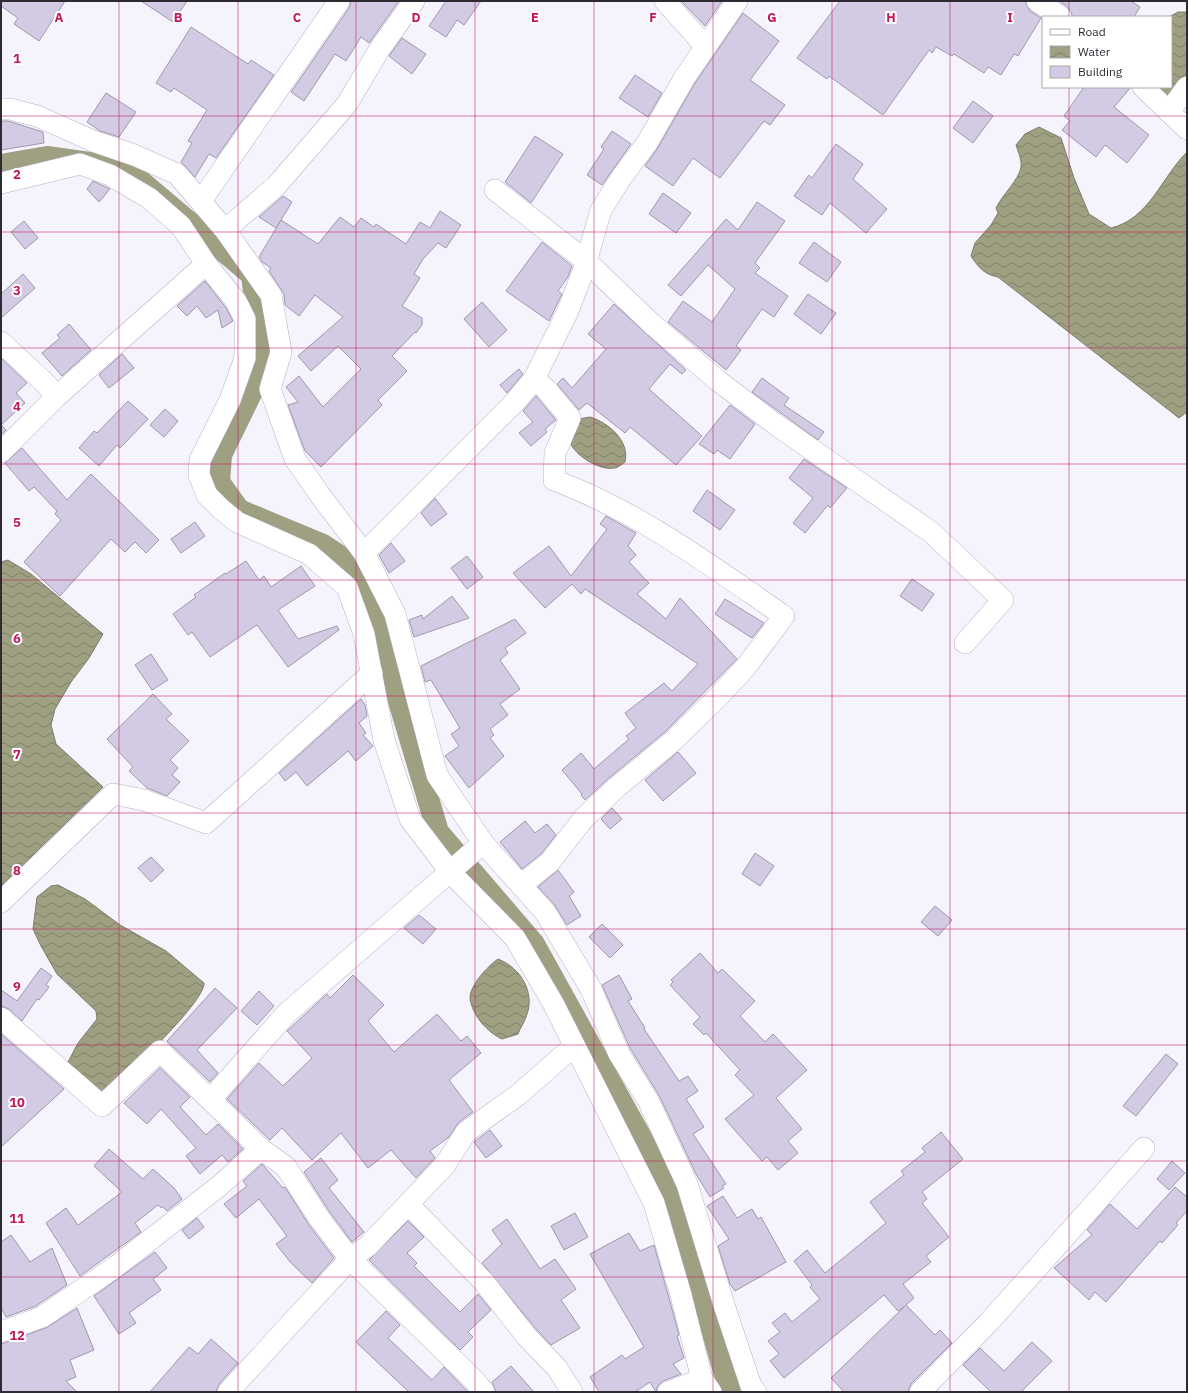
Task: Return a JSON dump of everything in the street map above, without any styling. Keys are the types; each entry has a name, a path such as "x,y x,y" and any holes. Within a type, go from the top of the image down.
{"street":[{"path":"201,201 340,1"},
{"path":"225,230 276,186 347,104 379,50 414,1"},
{"path":"665,1 706,47"},
{"path":"364,553 516,402 534,379 568,311 586,261 601,210 621,178 647,143 685,77 737,1"},
{"path":"1037,1 1060,16"},
{"path":"1169,112 1187,87"},
{"path":"1143,88 1187,129"},
{"path":"1,109 10,109 37,116 93,141 134,155 177,174 225,230 270,295 281,352 270,389 295,459 364,553 395,614 437,775 483,843 545,912 590,989 619,1054 649,1102 684,1177 724,1308 751,1386 756,1392"},
{"path":"1,183 80,164 110,175 149,198 181,226 206,264 228,290 245,319 245,358 230,400 200,460 199,475 204,488 207,495 237,522 309,554 347,587 364,634 384,740 410,819 450,871 515,938 553,1003 654,1203 707,1385 668,1392"},
{"path":"495,190 586,261 652,324 717,380 775,424 931,532 1004,600 965,643"},
{"path":"1,452 56,397 206,264"},
{"path":"1,342 47,384 56,397"},
{"path":"521,885 550,862 584,818 674,740 716,699 745,668 784,616 677,542 618,508 554,480 555,453 570,418 546,389 534,379"},
{"path":"1,902 113,794 144,800 206,823 372,673"},
{"path":"211,1099 286,1014 483,843"},
{"path":"1,1018 102,1106 160,1051 261,1148 286,1167 318,1218 350,1259 475,1381 484,1392"},
{"path":"228,1392 350,1259 368,1246 445,1165 466,1132 518,1095 574,1046"},
{"path":"1,1332 42,1317 115,1267 218,1187 261,1148"},
{"path":"920,1392 989,1322 1144,1148"},
{"path":"409,1204 484,1282 527,1337 557,1368 572,1392"}],"water":[{"path":"1178,12 1187,12 1187,80 1170,103 1156,88 1172,88 1171,16"},
{"path":"1039,127 1061,138 1074,178 1089,214 1111,228 1124,223 1145,207 1187,152 1187,412 1179,418 998,277 982,270 971,256 975,243 991,225 998,213 996,208 1020,172 1021,161 1016,145 1025,134"},
{"path":"590,417 611,428 621,440 626,454 625,462 618,467 608,468 595,465 582,457 572,447 570,442 579,419"},
{"path":"8,560 31,574 103,634 55,709 51,725 56,744 103,787 1,886 1,562"},
{"path":"58,885 85,899 120,925 166,951 204,983 201,993 177,1024 102,1099 68,1062 78,1043 97,1019 96,1011 57,974 33,929 37,897 51,886"},
{"path":"498,959 513,968 520,975 528,990 529,999 529,1008 518,1034 502,1039 491,1032 477,1017 470,998 476,982 489,966"}],"building":[{"path":"1,1 65,1 39,41 14,24 18,18 1,6"},
{"path":"141,1 187,1 173,22"},
{"path":"351,1 399,1 369,43 361,37 346,61 335,54 304,101 291,92 349,8"},
{"path":"446,1 481,1 464,25 457,20 446,37 429,26"},
{"path":"681,1 722,1 705,26"},
{"path":"840,1 1025,1 1030,11 1041,18 1018,56 1014,54 1001,75 988,67 984,73 954,54 952,56 936,47 932,53 929,50 883,115 829,76 827,79 797,58"},
{"path":"1059,1 1131,1 1140,7 1135,16 1072,16 1068,7"},
{"path":"743,13 779,41 750,80 785,105 770,125 764,121 720,178 693,158 673,186 645,166 657,149 695,83"},
{"path":"191,27 248,64 251,60 274,75 216,158 209,154 195,177 181,162 192,143 188,141 207,110 174,88 171,92 156,83"},
{"path":"402,38 426,54 412,74 389,56"},
{"path":"635,75 662,93 648,117 619,98"},
{"path":"1083,88 1130,88 1114,107 1149,135 1127,163 1105,145 1096,157 1062,130 1070,121 1064,116"},
{"path":"106,93 136,112 119,137 100,131 87,122"},
{"path":"973,101 993,116 973,143 953,128"},
{"path":"1,121 8,121 43,132 44,143 1,150"},
{"path":"612,131 631,144 602,185 587,175 604,149 601,147"},
{"path":"535,136 563,154 531,203 505,182"},
{"path":"836,144 863,164 853,179 887,209 866,233 830,203 822,215 794,196 809,175 812,178"},
{"path":"93,181 110,189 99,202 87,189"},
{"path":"663,193 691,213 676,233 649,214"},
{"path":"283,196 292,202 276,228 259,217"},
{"path":"757,202 785,221 755,263 760,268 755,273 788,296 774,317 762,309 736,346 741,350 726,370 668,322 683,301 712,322 735,289 708,265 681,296 668,285 726,219 738,230"},
{"path":"440,211 461,225 446,248 438,243 423,259 414,274 420,278 402,306 422,318 422,325 416,333 415,332 392,356 407,371 378,400 382,405 321,467 305,451 288,405 298,402 286,387 299,376 323,407 361,369 338,346 311,371 298,356 343,317 315,295 299,316 285,305 284,294 269,271 271,268 262,262 259,257 281,220 318,244 340,217 354,227 361,218 374,227 376,224 406,244 420,222 430,228"},
{"path":"24,221 38,238 25,249 11,232"},
{"path":"542,242 572,266 568,277 558,291 562,294 549,321 506,291"},
{"path":"814,242 841,262 827,282 799,263"},
{"path":"23,274 35,288 1,318 1,294"},
{"path":"205,281 226,308 233,321 222,328 218,310 206,318 197,306 187,316 177,306"},
{"path":"808,294 836,313 821,334 794,314"},
{"path":"482,302 507,330 489,347 464,319"},
{"path":"614,304 686,370 682,374 670,364 649,389 702,436 676,465 630,427 625,433 587,403 579,410 557,384 563,378 572,388 606,349 588,334"},
{"path":"69,324 91,350 62,376 42,353 60,338 57,335"},
{"path":"122,354 134,368 109,388 99,375"},
{"path":"1,358 27,383 16,393 25,403 1,425"},
{"path":"519,369 523,374 507,393 500,385"},
{"path":"762,378 789,398 784,405 824,432 818,440 752,392"},
{"path":"536,396 556,420 545,429 547,432 531,446 519,433 533,422 523,411"},
{"path":"128,401 148,419 120,448 117,445 99,466 79,448 94,431 97,433"},
{"path":"730,405 755,424 730,459 717,450 714,454 699,444"},
{"path":"165,409 178,421 164,437 150,425"},
{"path":"1,425 6,430 1,435"},
{"path":"22,448 67,500 91,474 159,540 146,553 135,542 125,552 111,539 60,596 24,562 61,520 55,514 57,511 34,487 29,491 5,463"},
{"path":"804,459 847,488 830,508 828,505 805,533 793,523 813,498 789,478"},
{"path":"707,490 735,510 720,530 693,511"},
{"path":"435,498 447,514 431,526 421,513"},
{"path":"606,516 636,533 628,546 636,555 629,562 649,583 637,594 666,619 680,598 737,659 666,731 585,800 581,795 582,794 562,770 581,753 594,769 629,739 626,736 636,728 625,713 664,683 672,691 698,664 585,589 581,594 572,584 545,608 513,573 549,546 571,576 607,529 600,524"},
{"path":"195,522 205,536 181,553 171,539"},
{"path":"391,543 405,561 389,573 379,555"},
{"path":"467,556 483,577 467,589 451,568"},
{"path":"246,561 259,580 264,576 271,587 301,566 315,586 278,610 298,639 337,626 339,630 288,667 257,625 210,657 192,632 188,635 173,614 196,597 194,595 225,573 226,574"},
{"path":"912,579 934,594 922,611 900,596"},
{"path":"452,596 469,618 414,637 409,620 422,615 423,619"},
{"path":"725,599 764,623 752,638 715,614"},
{"path":"515,619 526,633 505,648 508,653 500,660 520,689 500,704 508,715 490,729 494,735 490,738 504,756 469,788 445,756 459,746 451,734 460,728 431,680 425,682 421,666"},
{"path":"151,654 168,680 152,690 135,665"},
{"path":"153,694 172,714 166,719 189,741 170,760 178,768 172,775 180,782 167,796 147,788 129,771 133,767 107,739"},
{"path":"361,699 365,705 367,716 359,723 366,733 363,735 373,746 356,761 348,751 307,786 296,772 285,781 279,773"},
{"path":"678,752 696,773 663,801 645,780"},
{"path":"612,808 622,819 610,829 601,819"},
{"path":"525,821 535,833 547,824 556,835 541,854 522,869 500,842"},
{"path":"755,853 774,866 760,886 742,874"},
{"path":"151,857 164,870 151,882 138,868"},
{"path":"558,870 574,892 569,896 581,916 567,925 554,904 538,887"},
{"path":"935,906 952,920 938,936 921,922"},
{"path":"419,915 436,929 423,944 404,928"},
{"path":"602,924 623,945 610,958 589,937"},
{"path":"700,953 718,973 722,969 755,1001 740,1016 765,1042 773,1034 807,1070 776,1098 802,1129 788,1141 798,1153 778,1170 767,1157 762,1161 725,1119 754,1095 735,1075 740,1070 706,1033 704,1035 693,1024 700,1017 670,985 673,982 671,980"},
{"path":"41,968 52,976 46,985 49,987 39,1000 37,999 22,1021 9,1009 1,1006 1,990 17,1001"},
{"path":"353,975 384,1005 368,1021 394,1052 437,1014 461,1041 467,1036 481,1053 449,1080 473,1112 459,1122 449,1137 430,1151 435,1158 416,1178 391,1150 368,1168 341,1133 312,1160 282,1128 270,1140 227,1099 259,1063 283,1086 312,1058 287,1031 327,994 330,998"},
{"path":"619,975 632,999 628,1001 645,1028 644,1029 679,1081 688,1076 698,1091 686,1099 704,1127 693,1134 726,1184 722,1186 724,1188 710,1197 696,1174 660,1097 630,1048 602,985"},
{"path":"215,988 237,1008 197,1050 218,1073 210,1082 167,1041"},
{"path":"259,991 274,1006 257,1025 241,1011"},
{"path":"1,1034 64,1089 1,1147"},
{"path":"1166,1054 1178,1064 1136,1116 1123,1106"},
{"path":"160,1068 190,1097 180,1107 206,1135 218,1124 243,1149 228,1162 222,1155 200,1174 186,1156 196,1148 161,1109 147,1124 124,1103"},
{"path":"490,1130 502,1146 486,1158 474,1142"},
{"path":"941,1132 963,1159 922,1192 927,1199 922,1203 949,1237 926,1256 931,1262 903,1284 914,1298 906,1305 935,1335 940,1330 952,1343 911,1384 908,1392 844,1392 831,1378 905,1306 898,1311 884,1295 784,1378 770,1361 779,1354 768,1341 780,1332 772,1323 785,1313 792,1322 820,1299 810,1287 812,1285 794,1261 807,1250 825,1273 886,1223 870,1202 904,1175 901,1171 925,1152 922,1148"},
{"path":"109,1149 143,1179 153,1169 174,1188 182,1199 167,1211 162,1206 161,1208 158,1205 135,1223 141,1232 80,1276 46,1223 66,1208 78,1225 122,1192 94,1166"},
{"path":"321,1158 338,1180 329,1188 364,1232 352,1242 329,1211 304,1172"},
{"path":"1172,1161 1185,1173 1169,1190 1157,1179"},
{"path":"262,1164 283,1188 285,1187 309,1225 334,1258 312,1283 291,1263 276,1244 287,1236 259,1199 236,1218 224,1204 247,1186 243,1181"},
{"path":"1175,1187 1187,1197 1187,1211 1176,1223 1178,1225 1162,1243 1160,1241 1106,1302 1095,1292 1089,1300 1054,1268 1092,1235 1087,1230 1110,1204 1137,1229"},
{"path":"723,1196 737,1218 752,1209 758,1219 761,1217 786,1262 735,1291 730,1284 718,1246 729,1239 707,1206"},
{"path":"575,1213 588,1237 564,1250 551,1226"},
{"path":"197,1218 204,1227 189,1239 182,1230"},
{"path":"507,1219 540,1269 555,1259 576,1289 561,1300 580,1328 551,1345 482,1263 502,1244 492,1230"},
{"path":"408,1221 424,1237 407,1253 417,1263 414,1266 460,1312 478,1294 491,1310 468,1332 473,1337 460,1350 369,1260"},
{"path":"629,1233 640,1251 654,1245 684,1358 673,1364 681,1374 663,1381 658,1385 656,1392 650,1382 635,1392 599,1392 590,1377 622,1355 625,1359 644,1347 590,1254"},
{"path":"11,1235 30,1262 52,1248 67,1285 36,1306 6,1317 1,1307 1,1242"},
{"path":"155,1252 167,1268 153,1279 161,1290 129,1313 136,1323 119,1334 94,1296"},
{"path":"77,1308 94,1350 70,1360 76,1377 66,1381 77,1392 1,1392 1,1344 46,1328"},
{"path":"386,1311 400,1325 388,1338 432,1380 444,1367 468,1392 409,1392 356,1342"},
{"path":"211,1339 238,1363 219,1384 216,1392 150,1392 189,1347 198,1354"},
{"path":"1032,1342 1052,1361 1021,1392 991,1392 963,1365 980,1348 1004,1371"},
{"path":"511,1366 534,1392 496,1392 492,1382"}],"waterway":[{"path":"1,165 47,157 125,168 252,275 263,369 221,455 219,482 239,510 323,545 352,564 364,584 438,832 534,944 673,1195 730,1392"}]}
